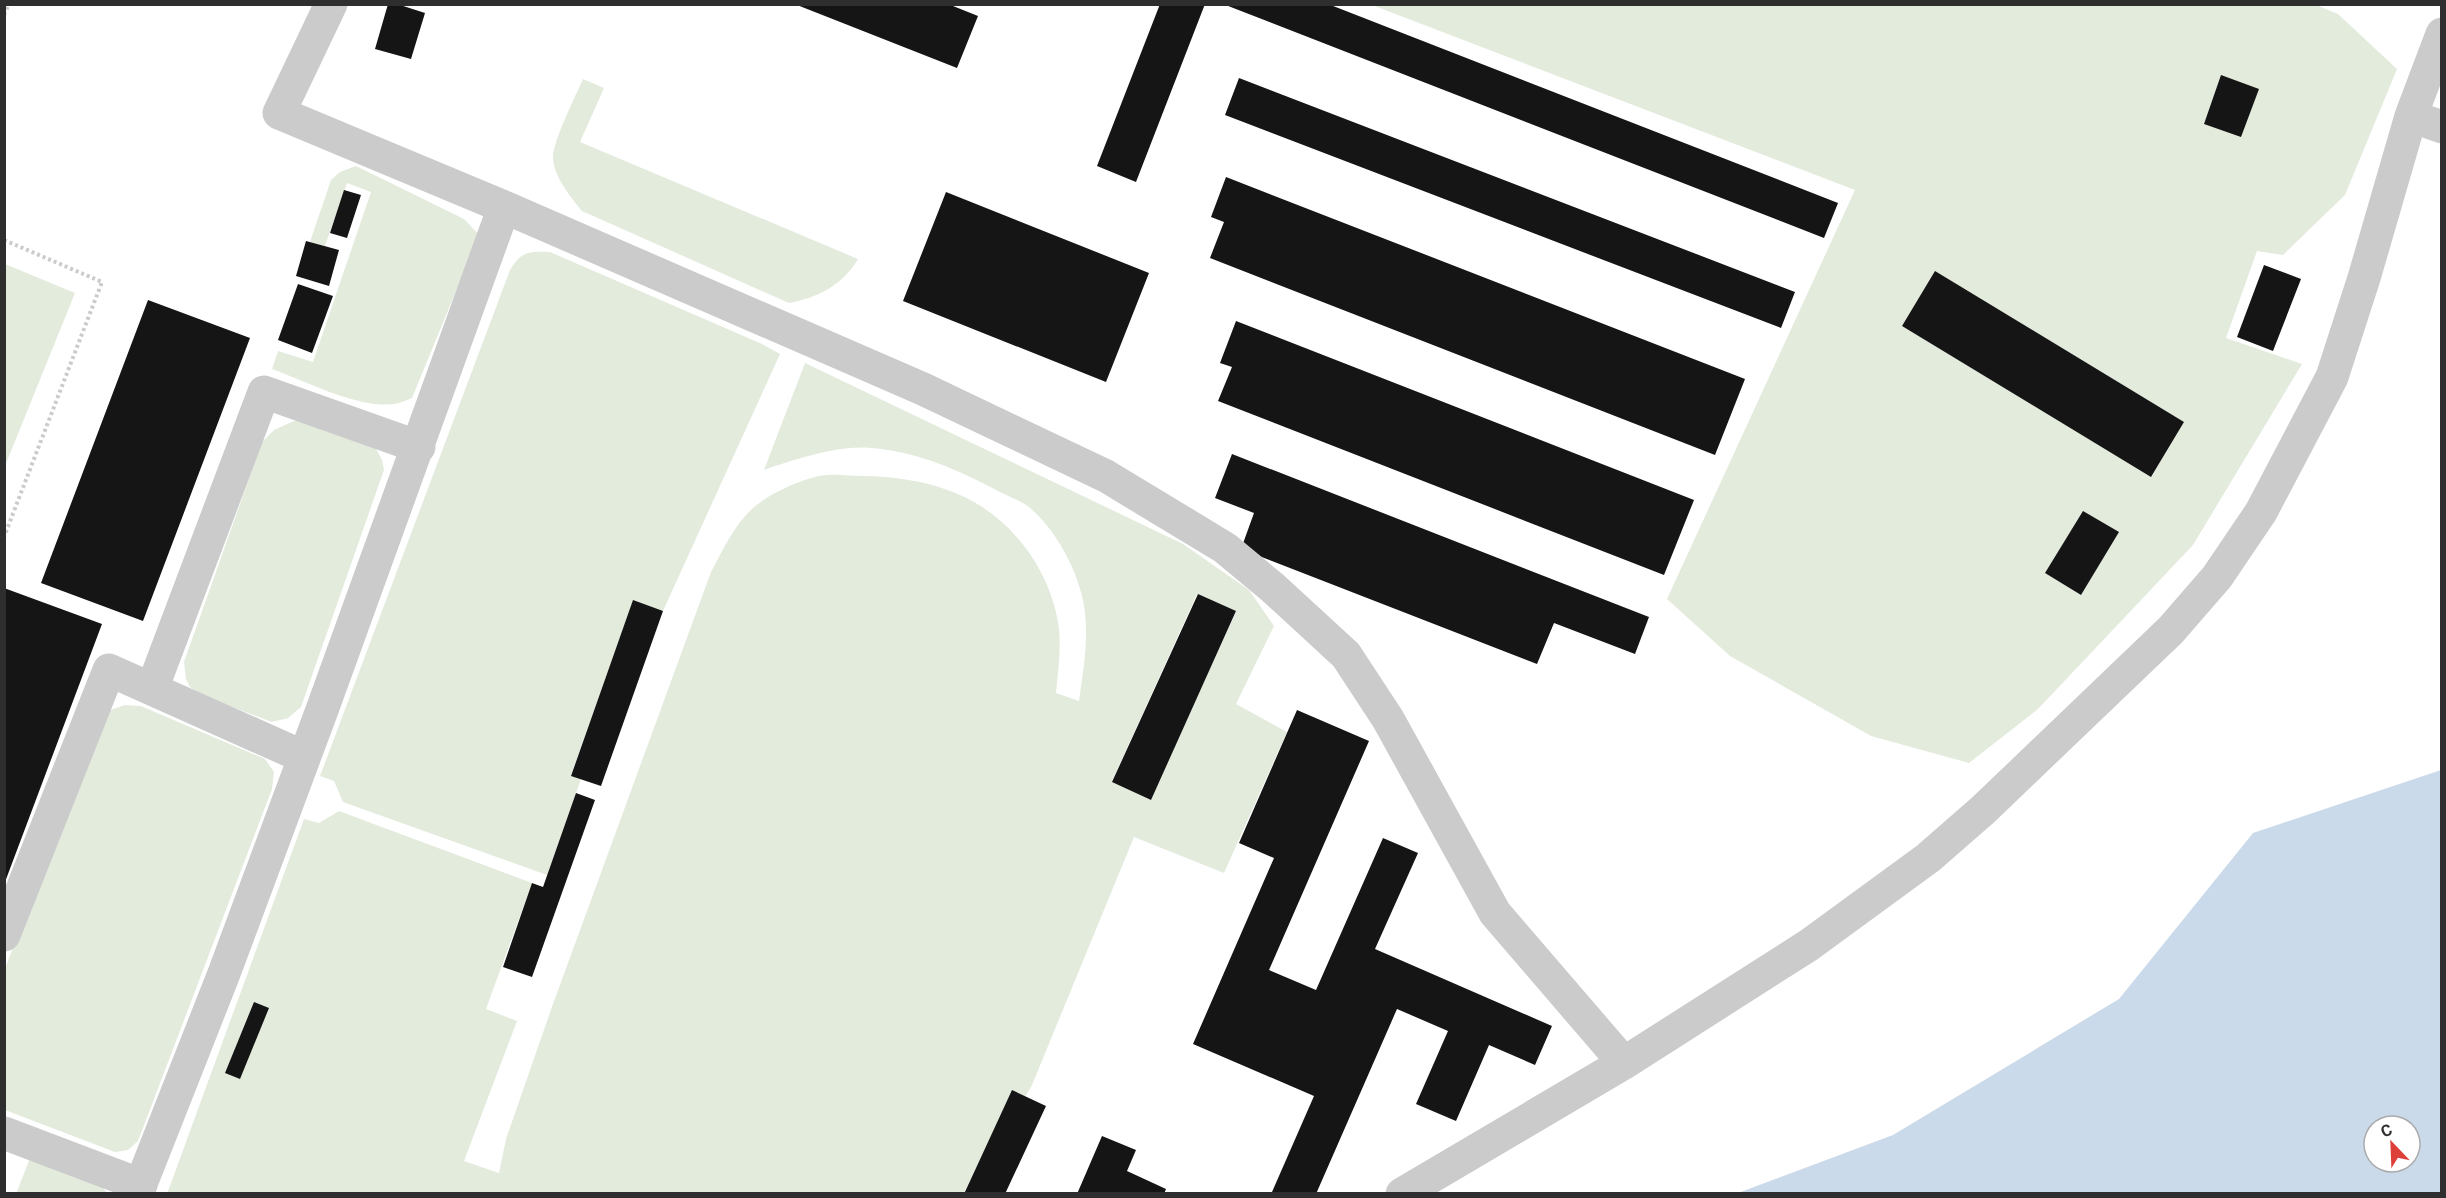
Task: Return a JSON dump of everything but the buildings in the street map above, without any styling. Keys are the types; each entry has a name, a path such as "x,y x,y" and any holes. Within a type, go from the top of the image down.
{"lane":[{"path":"332,4 279,113 504,207 923,389 1096,471 1225,548 1272,587 1346,655 1388,720 1495,913 1624,1063"},
{"path":"1402,1194 1624,1063 1809,945 1928,858 1983,810 2171,630 2217,577 2261,512 2332,377 2364,278 2411,116 2442,34"},
{"path":"2411,116 2442,127"},
{"path":"4,1133 139,1189 223,976 419,447 504,207"},
{"path":"152,689 264,392 419,447"},
{"path":"4,935 109,670 304,757"}],"path":[{"path":"4,15 9,4"},
{"path":"4,240 102,282 4,537"}],"shaded area":[{"path":"1372,5 2316,5 2338,14 2397,69 2345,195 2283,255 2257,251 2226,338 2302,364 2193,545 2038,709 1969,763 1871,736 1730,656 1667,599 1855,190","holes":["1935,272 2184,422 2152,476 1902,326","2118,532 2081,595 2045,573"]},
{"path":"583,79 604,88 580,142 858,259 852,268 837,283 819,294 789,303 582,211 559,179 553,158 560,131"},
{"path":"356,166 464,219 479,235 412,398 394,404 365,402 349,398 272,369 278,351 313,362 371,192 347,183 325,246 310,242 331,180 340,172"},
{"path":"550,252 762,344 780,354 663,611 633,601 571,775 581,779 547,875 343,802 334,781 320,776 510,270 518,259 526,254"},
{"path":"5,264 75,293 5,466"},
{"path":"805,363 1183,544 1249,590 1274,626 1236,704 1287,732 1224,873 1134,837 1032,1085 1025,1097 1012,1091 964,1193 167,1194 304,819 319,823 339,811 532,883 486,1009 517,1021 464,1161 499,1173 506,1139 553,1004 711,572 740,522 753,508 778,492 819,476 886,477 943,488 973,501 992,514 1024,546 1047,586 1055,607 1059,629 1056,693 1079,701 1086,633 1081,592 1073,569 1061,546 1046,524 1029,507 954,470 905,453 888,450 858,448 831,451 803,457 764,470","holes":["1197,594 1236,612 1150,800 1112,781"]},
{"path":"294,421 302,421 374,445 382,460 384,470 301,707 288,718 272,722 203,696 190,687 186,679 184,662 262,442 274,430"},
{"path":"125,705 141,706 265,759 274,772 272,789 138,1141 128,1150 115,1152 5,1110 4,971 101,720 110,710"},
{"path":"30,1158 101,1185 107,1193 16,1194"}],"water":[{"path":"2441,770 2441,1193 1738,1193 1893,1135 2119,999 2253,833"}]}
